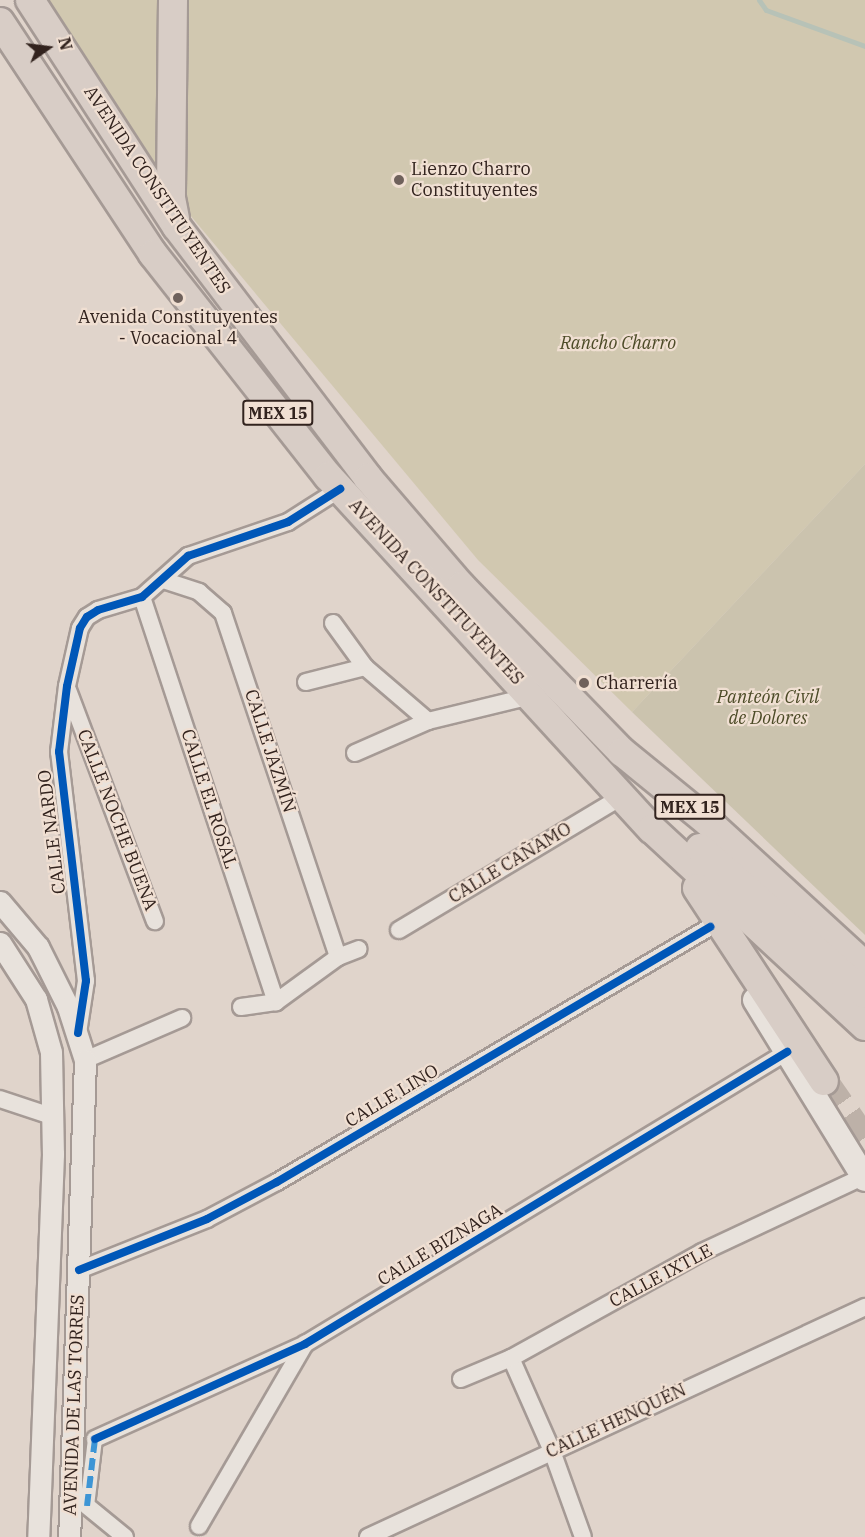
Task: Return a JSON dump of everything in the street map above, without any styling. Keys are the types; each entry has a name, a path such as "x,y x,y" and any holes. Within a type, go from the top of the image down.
{"highway":[{"name":"AVENIDA CONSTITUYENTES","path":"30,0 177,227 368,478 460,586 622,752 707,820 865,966"},
{"path":"173,0 171,198 177,227"},
{"name":"AVENIDA CONSTITUYENTES","path":"0,22 153,254 340,489 652,829 863,1027"},
{"path":"518,645 614,763 682,832 865,994"},
{"path":"652,829 704,897 824,1081"}],"main road":[{"path":"704,897 710,927 864,1178"}],"street":[{"path":"142,597 188,556 288,522 340,489"},
{"name":"CALLE JAZMÍN","path":"163,580 198,592 223,613 338,957"},
{"name":"CALLE NARDO","path":"78,1033 86,981 59,774 66,686 80,628 87,616 98,610 142,597"},
{"name":"CALLE EL ROSAL","path":"142,597 276,1002"},
{"path":"333,623 365,667 429,721"},
{"path":"306,682 365,667"},
{"name":"CALLE NOCHE BUENA","path":"66,686 155,921"},
{"path":"355,753 429,721 531,696"},
{"name":"CALLE CAÑAMO","path":"399,930 621,797"},
{"name":"AVENIDA DE LAS TORRES","path":"0,902 38,947 78,1033 85,1060 69,1537"},
{"name":"CALLE LINO","path":"79,1270 207,1219 278,1182 710,927"},
{"name":"AVENIDA DE LAS TORRES","path":"0,943 20,970 46,1025 54,1117 38,1537"},
{"path":"241,1007 276,1002 338,957 359,950"},
{"path":"85,1060 182,1018"},
{"name":"CALLE BIZNAGA","path":"87,1506 95,1439 305,1344 787,1052"},
{"path":"0,1099 54,1117"},
{"name":"CALLE IXTLE","path":"461,1379 511,1358 702,1252 864,1178"},
{"path":"51,1191 81,1196"},
{"name":"CALLE HENQUÉN","path":"368,1537 865,1307"},
{"path":"199,1526 305,1344"},
{"path":"511,1358 552,1451 583,1537"},
{"path":"87,1506 125,1537"}],"green space":[{"name":"Rancho Charro","path":"46,0 865,0 865,464 632,712 478,560 180,203"},
{"name":"Panteón Civil de Dolores","path":"865,464 865,935 632,712"}],"waterway":[{"path":"759,0 766,10 865,46"}],"tunnel":[{"path":"824,1081 865,1140"}],"marked path":[{"path":"87,1506 95,1439"}],"cycle path":[{"path":"78,1033 86,981 59,752 67,686 80,628 87,617 98,610 142,597 188,556 288,522 340,489"},
{"path":"79,1270 207,1219 277,1182 710,927"},
{"path":"95,1439 305,1344 787,1052"}],"place":[{"name":"Lienzo Charro Constituyentes","path":"399,180"},
{"name":"Avenida Constituyentes - Vocacional 4","path":"178,298"},
{"name":"Charrería","path":"584,683"}]}
